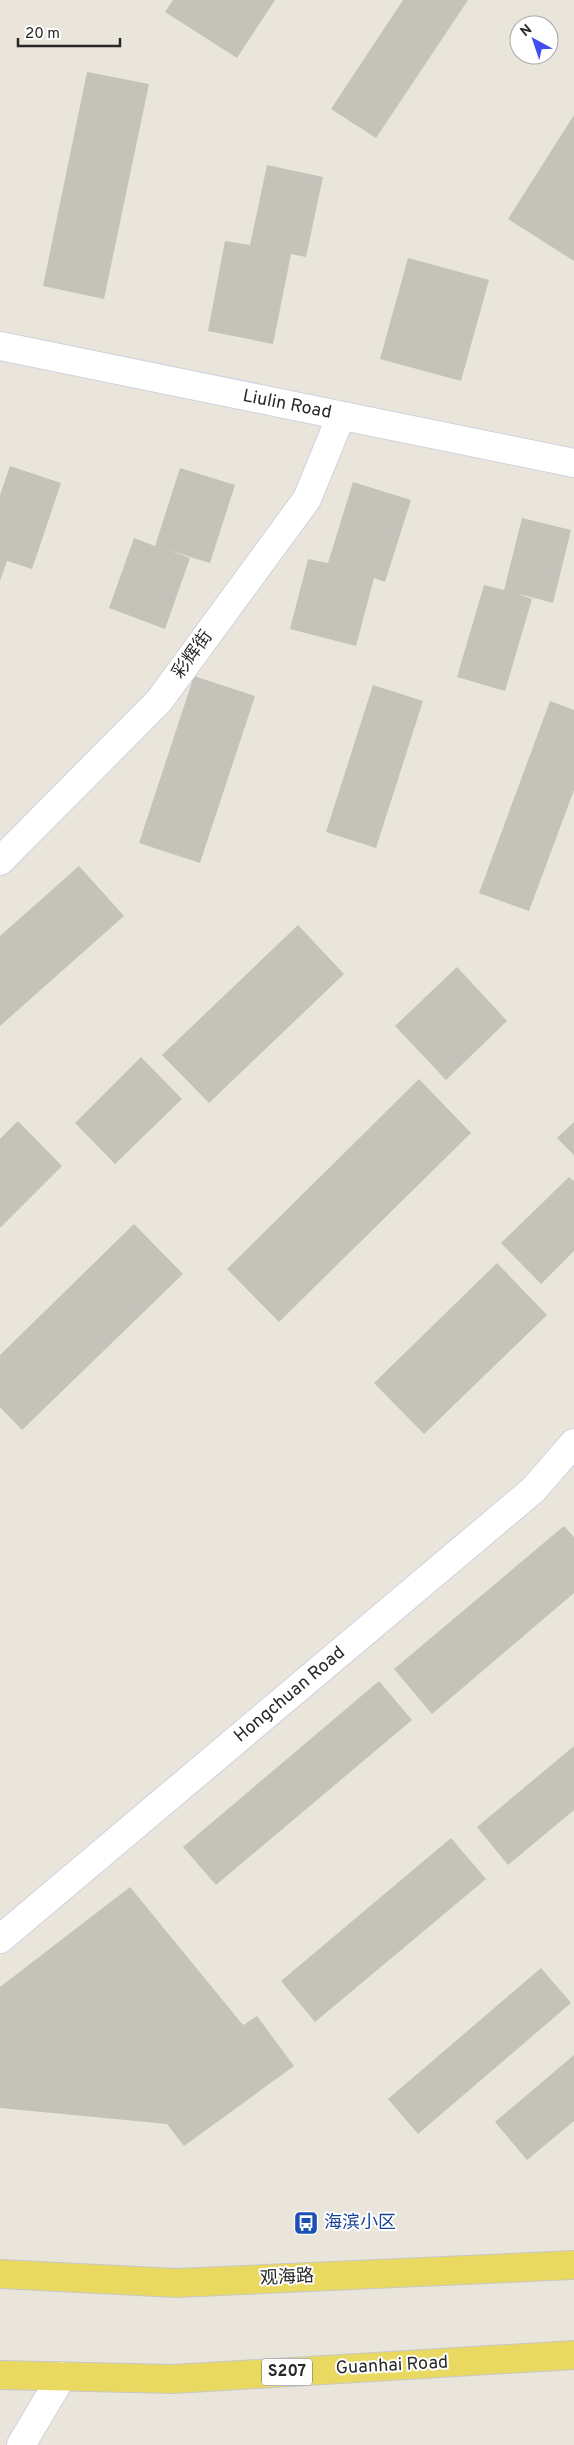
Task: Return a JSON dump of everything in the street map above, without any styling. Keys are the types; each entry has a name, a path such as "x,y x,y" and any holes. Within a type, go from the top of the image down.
{"main road":[{"name":"观海路","path":"0,2274 177,2283 574,2265"},
{"name":"Guanhai Road","path":"0,2375 174,2379 574,2355"}],"street":[{"name":"Liulin Road","path":"0,346 574,463"},
{"name":"彩辉街","path":"0,861 159,701 307,499 341,416"},
{"name":"Hongchuan Road","path":"0,1939 533,1490 574,1443"},
{"path":"21,2445 62,2376"}],"building":[{"path":"173,0 275,0 237,58 165,12"},
{"path":"403,0 468,0 376,138 331,109"},
{"path":"87,72 149,84 104,299 43,286"},
{"path":"574,115 574,261 508,219"},
{"path":"267,165 323,177 306,257 291,254 273,344 208,331 225,241 250,245"},
{"path":"408,258 489,280 461,381 380,359"},
{"path":"10,466 61,483 32,569 7,561 0,581 0,495"},
{"path":"180,468 235,485 210,563 168,550 190,558 165,629 109,608 134,538 155,546"},
{"path":"353,482 411,500 385,582 374,578 356,646 290,629 308,559 328,563"},
{"path":"522,518 571,530 553,603 516,593 532,599 505,691 457,677 484,585 504,590"},
{"path":"194,676 255,696 200,863 139,843"},
{"path":"373,685 423,701 376,848 326,832"},
{"path":"550,701 574,710 574,790 529,911 479,893"},
{"path":"79,866 124,916 0,1026 0,936"},
{"path":"298,925 344,974 209,1103 162,1055"},
{"path":"457,967 507,1021 446,1080 395,1026"},
{"path":"141,1057 182,1099 115,1164 75,1123"},
{"path":"419,1079 471,1133 279,1322 227,1269"},
{"path":"18,1121 62,1166 0,1228 0,1139"},
{"path":"574,1122 574,1155 557,1138"},
{"path":"569,1177 574,1181 574,1251 541,1284 501,1243"},
{"path":"134,1224 183,1274 22,1430 0,1407 0,1355"},
{"path":"497,1263 547,1315 424,1434 374,1383"},
{"path":"564,1526 574,1537 574,1593 432,1714 394,1669"},
{"path":"379,1681 412,1720 216,1885 183,1847"},
{"path":"574,1746 574,1810 508,1865 477,1827"},
{"path":"451,1838 486,1879 315,2022 281,1981"},
{"path":"130,1887 243,2025 257,2016 294,2066 184,2146 167,2124 0,2108 0,1987"},
{"path":"541,1968 571,2003 418,2134 388,2099"},
{"path":"574,2055 574,2121 527,2160 495,2122"}],"place":[{"name":"海滨小区","path":"306,2223"}]}
